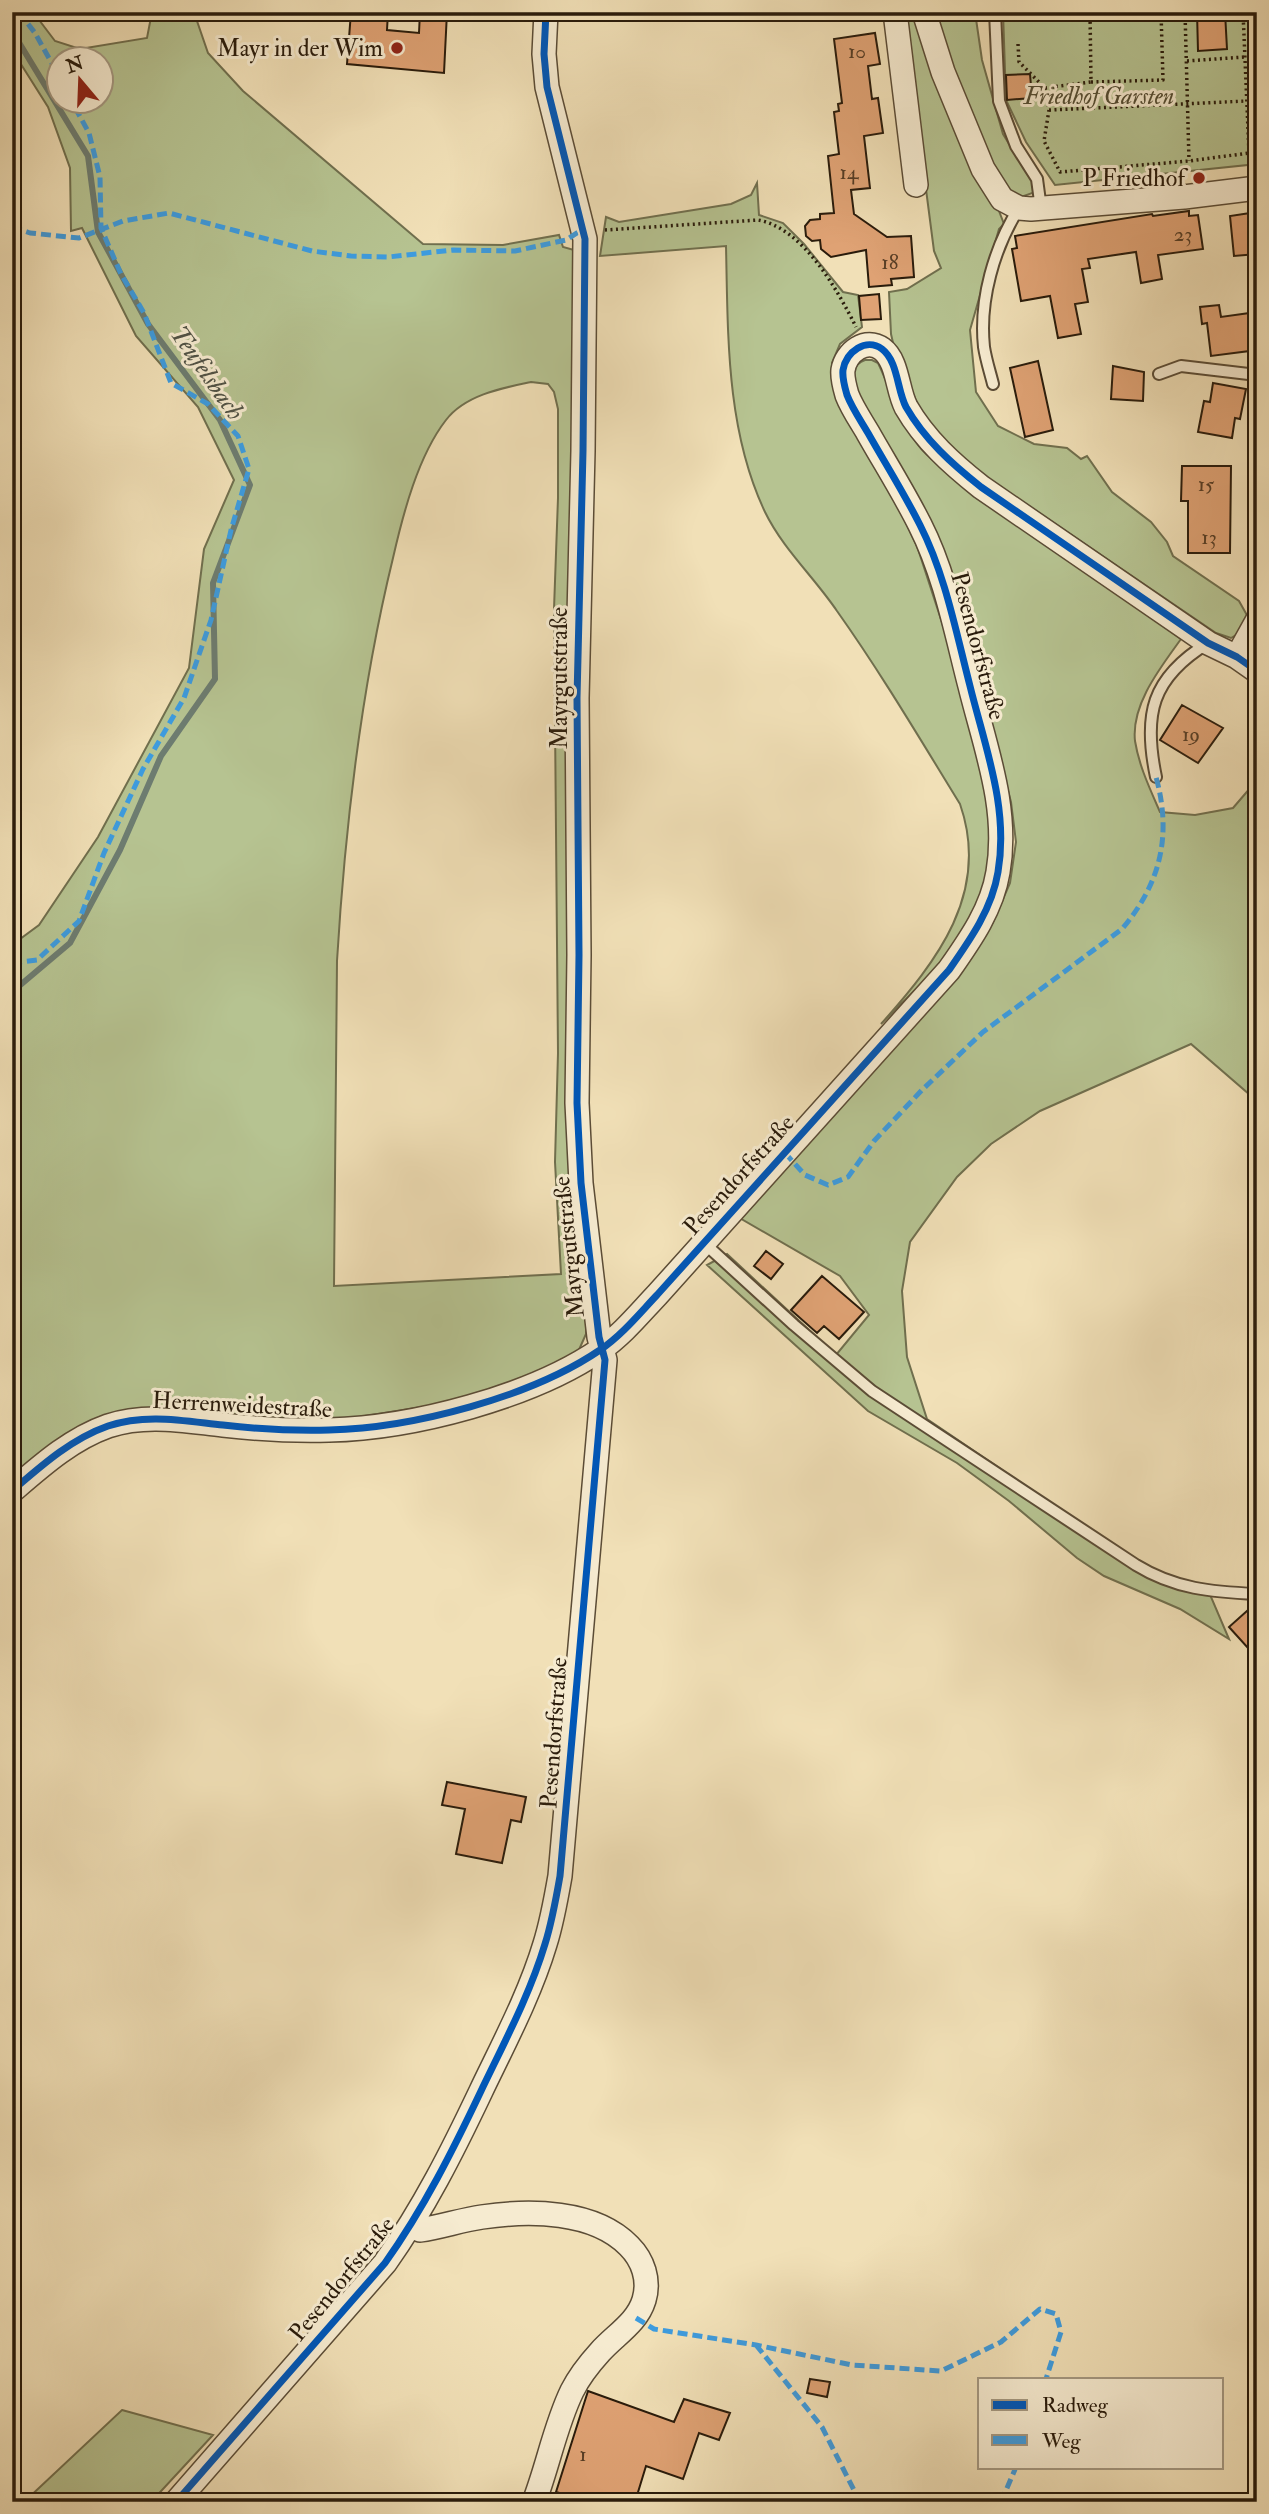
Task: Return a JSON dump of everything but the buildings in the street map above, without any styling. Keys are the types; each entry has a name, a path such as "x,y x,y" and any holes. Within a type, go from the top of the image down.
{"street":[{"name":"Mayrgutstraße","path":"545,12 544,54 547,87 585,239 577,698 577,1103 580,1183 597,1322 603,1348"},
{"path":"895,12 916,184"},
{"path":"924,12 943,72 983,169 1002,199 1030,209 1184,197 1257,188"},
{"path":"865,345 876,345 885,351 905,404 916,423 954,466 1208,643 1237,657 1257,671"},
{"name":"Pesendorfstraße","path":"176,2502 385,2263 411,2226 454,2147 508,2036 545,1947 553,1916 565,1831 604,1371 603,1348 629,1324 704,1243 949,970 970,940 991,899 998,875 1002,844 1001,815 993,775 942,581 920,525 848,397 843,370 847,358 865,345"},
{"path":"1237,657 1257,621"},
{"name":"Herrenweidestraße","path":"12,1491 47,1462 87,1435 134,1419 160,1418 280,1430 331,1430 381,1425 454,1410 525,1387 563,1371 603,1348"},
{"path":"411,2226 420,2230 480,2217 514,2213 564,2217 603,2229 624,2241 638,2255 646,2282 644,2299 636,2318 600,2351 572,2391 534,2502"}],"lane":[{"path":"993,384 983,325 998,246 1030,209 1037,179 1016,146 999,101 995,12"},
{"path":"1159,374 1181,366 1257,375"},
{"path":"1156,777 1149,740 1159,689 1181,663 1208,643"},
{"path":"704,1243 872,1391 1136,1566 1153,1576 1184,1587 1214,1592 1257,1594"}],"path":[{"path":"1090,12 1091,82"},
{"path":"1045,88 1091,82 1163,80 1161,12"},
{"path":"1185,12 1189,161"},
{"path":"1018,44 1019,62 1045,88 1049,110 1044,141 1060,172 1249,153 1243,12"},
{"path":"1187,61 1244,57"},
{"path":"1049,110 1246,101"},
{"path":"583,229 614,231 758,220 770,222 797,242 817,265 838,293 865,345"}],"green space":[{"path":"12,12 33,12 55,41 71,46 46,46 46,104 12,50"},
{"path":"152,12 244,12 228,21 197,21 208,53 243,91 423,244 503,245 559,235 563,247 574,250 586,1334 578,1352 558,1366 454,1402 333,1421 142,1412 15,1476 12,1469 12,945 39,925 98,837 189,668 204,549 234,480 198,407 136,336 82,228 71,231 70,168 51,116 116,116 116,46 98,46 147,38","holes":["531,382 548,384 554,392 558,409 554,609 558,1053 555,1162 561,1274 334,1286 337,961 340,911 363,708 397,541 407,504 427,451 454,411 463,404 496,390"]},
{"path":"903,12 975,12 982,60 1003,134 1038,191 1001,204 999,211 1004,224 999,229 970,330 976,392 998,426 1034,444 1067,448 1081,459 1087,456 1112,492 1151,522 1167,542 1173,556 1239,601 1248,617 1241,632 1231,638 1216,633 961,460 922,414 896,356 891,334 889,292 907,289 941,268 934,251"},
{"name":"Friedhof Garsten","path":"1003,12 1254,12 1257,164 1055,185 1026,142 1006,100"},
{"path":"757,183 759,215 783,223 843,292 858,295 862,327 840,344 832,363 833,386 917,546 948,641 986,784 993,842 986,880 977,904 948,957 881,1024 921,976 953,924 969,867 968,836 960,804 869,658 772,525 752,481 736,415 732,382 726,246 600,256 606,217 619,222 731,204 751,195"},
{"path":"865,360 878,363 903,421 931,458 1181,639 1149,687 1135,727 1139,759 1160,812 1195,815 1233,808 1257,780 1257,1101 1191,1044 1040,1111 991,1144 957,1177 910,1242 902,1291 907,1357 927,1419 1119,1549 1173,1580 1227,1588 1211,1597 1229,1639 1180,1609 1104,1576 1077,1558 1009,1501 957,1463 868,1411 707,1265 727,1254 836,1355 869,1315 840,1276 738,1217 970,960 993,922 1010,883 1016,842 1011,802 963,620 855,393 855,369"},
{"path":"122,2410 213,2435 151,2502 24,2502"}],"waterway":[{"name":"Teufelsbach","path":"12,31 88,156 98,232 148,324 220,420 250,485 213,583 215,679 161,756 120,850 70,943 12,992"}],"marked path":[{"path":"19,12 46,53"},
{"path":"12,963 37,960 79,921 104,853 143,769 184,698 211,620 231,530 249,469 238,436 208,404 171,383 144,313 121,274 101,228 100,177 89,133 80,116"},
{"path":"12,227 30,233 79,238 123,221 169,213 312,251 388,257 453,250 515,251 566,240 583,229"},
{"path":"785,1153 805,1175 828,1185 848,1177 874,1141 922,1090 983,1032 1122,929 1146,894 1160,858 1163,819 1156,777"},
{"path":"636,2318 654,2329 756,2345 852,2365 941,2371 1001,2342 1040,2309 1056,2314 1061,2332 1046,2378"},
{"path":"756,2345 822,2427 860,2502"},
{"path":"1001,2502 1016,2468"}],"cycle path":[{"path":"176,2502 385,2263 413,2221 460,2135 524,2000 547,1936 560,1876 605,1360 599,1337 581,1183 577,1103 577,698 585,239 547,87 544,54 546,12"},
{"path":"12,1491 45,1463 81,1438 122,1422 166,1419 276,1429 362,1428 470,1407 540,1382 572,1367 608,1344 637,1317 949,970 979,924 995,886 1001,848 998,801 955,624 929,544 847,395 843,370 848,357 858,348 876,346 887,354 903,400 913,419 940,451 981,487 1208,643 1237,657 1257,671"}],"place":[{"name":"Mayr in der Wim","path":"397,48"},
{"name":"P Friedhof","path":"1199,178"}]}
